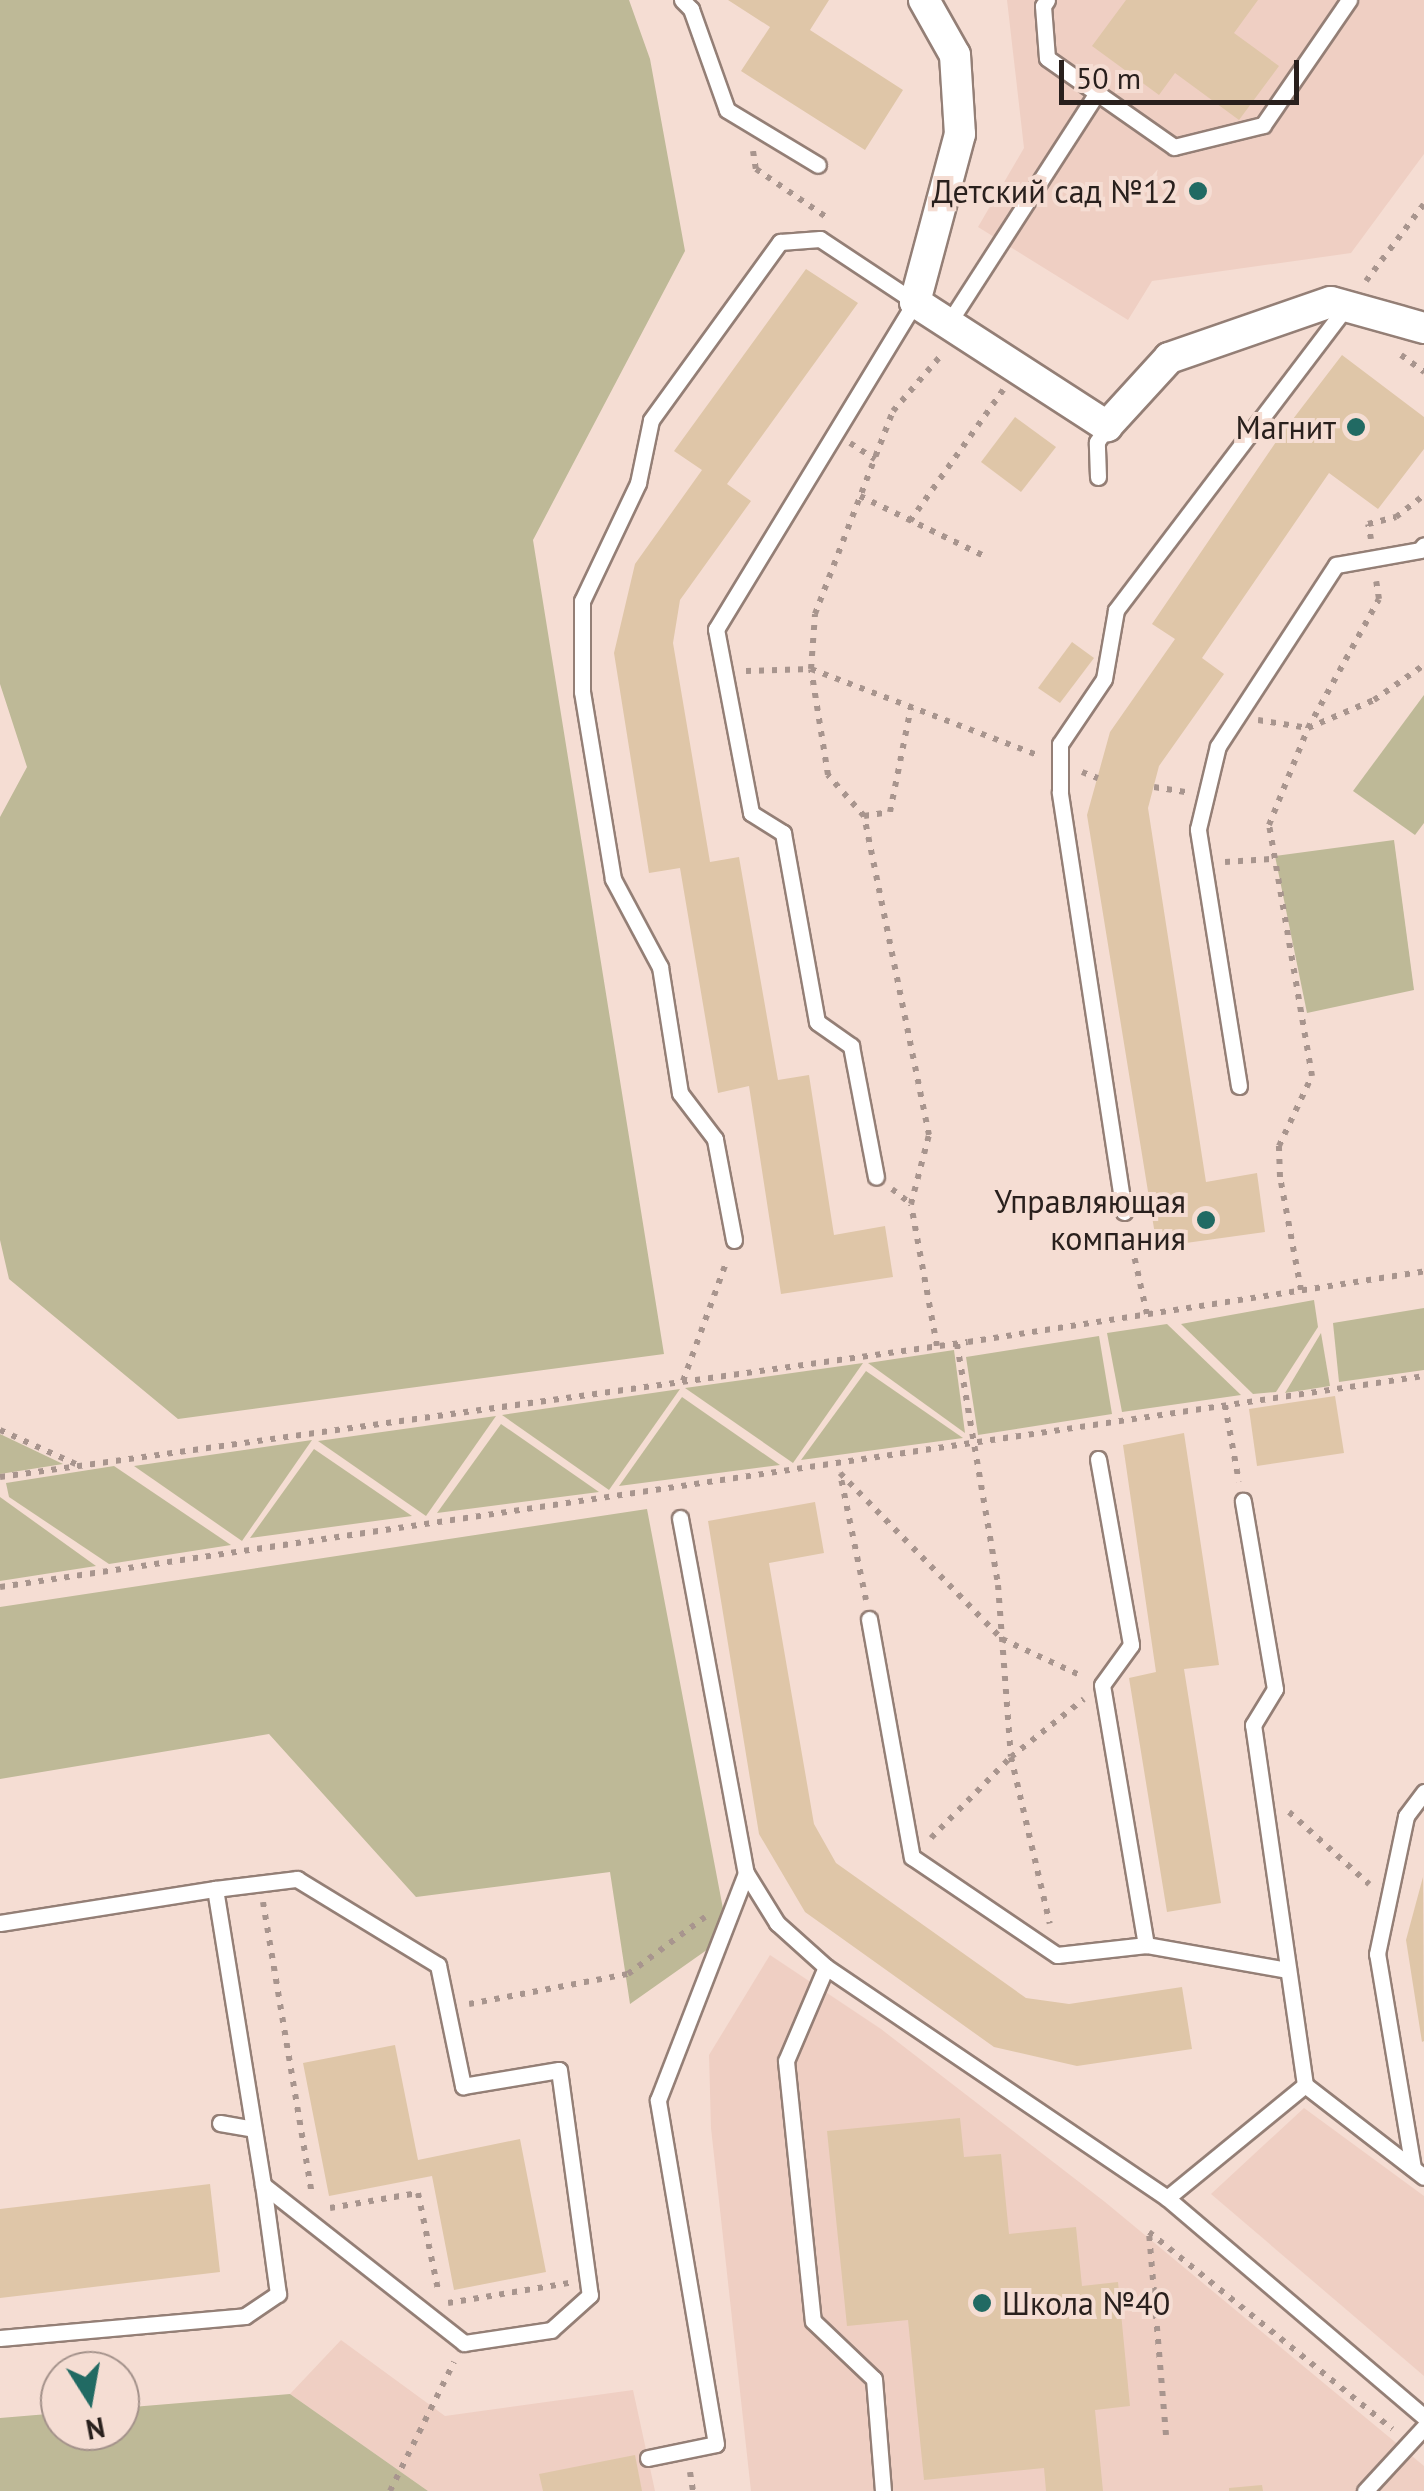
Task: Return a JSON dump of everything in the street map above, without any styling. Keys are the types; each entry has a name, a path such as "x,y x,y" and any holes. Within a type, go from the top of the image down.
{"street":[{"path":"924,0 956,56 960,134 915,302 951,332 1107,426 1169,358 1332,302 1424,328"}],"lane":[{"path":"682,0 692,9 727,110 818,164"},
{"path":"1047,0 1043,6 1047,58 1095,96 1174,147 1263,125 1349,0"},
{"path":"951,332 1095,96"},
{"path":"734,1240 714,1139 680,1093 660,967 614,879 582,692 582,601 638,482 651,420 780,242 820,239 915,302 716,629 751,814 783,833 817,1022 851,1046 876,1177"},
{"path":"1124,1212 1060,792 1060,744 1104,678 1116,610 1347,306"},
{"path":"1098,476 1097,442 1107,426"},
{"path":"1239,1086 1198,829 1218,746 1336,565 1424,545"},
{"path":"1098,1459 1132,1645 1102,1685 1146,1945"},
{"path":"1243,1500 1275,1689 1254,1724 1305,2085 1419,2173"},
{"path":"680,1518 746,1873 776,1924 826,1967 1167,2198 1424,2418"},
{"path":"870,1619 912,1857 1057,1954 1146,1945 1288,1970"},
{"path":"1419,2173 1377,1954 1406,1816 1424,1792"},
{"path":"648,2458 716,2444 658,2100 746,1873"},
{"path":"0,1923 214,1888 297,1879 438,1966 462,2086 559,2070 590,2295 550,2330 464,2342 262,2186"},
{"path":"0,2338 245,2316 278,2294 214,1888"},
{"path":"826,1967 786,2061 814,2321 874,2380 883,2491"},
{"path":"1167,2198 1305,2085"},
{"path":"220,2123 254,2129"},
{"path":"1364,2491 1424,2427"}],"path":[{"path":"1347,306 1424,204"},
{"path":"937,1346 910,1204 930,1135 864,816 828,774 810,669 815,614 893,411 951,332"},
{"path":"1395,351 1424,372"},
{"path":"910,521 1010,381"},
{"path":"1301,1290 1280,1177 1279,1146 1312,1076 1268,825 1308,728 1379,599 1368,524 1396,517 1424,495"},
{"path":"860,496 988,558"},
{"path":"1237,716 1308,728 1374,700 1424,665"},
{"path":"724,672 810,669 1098,778"},
{"path":"864,816 890,812 911,707"},
{"path":"1204,862 1271,859"},
{"path":"1124,1212 1147,1314"},
{"path":"683,1381 734,1240"},
{"path":"0,1477 957,1344 1424,1270"},
{"path":"957,1344 998,1585 1012,1757 1057,1954"},
{"path":"0,1586 1424,1376"},
{"path":"1225,1405 1243,1500"},
{"path":"0,1430 77,1464"},
{"path":"837,1462 870,1619"},
{"path":"840,1472 1002,1640 1102,1685 1012,1757 912,1857"},
{"path":"1262,1788 1388,1901"},
{"path":"447,2009 628,1974 738,1892"},
{"path":"275,1899 262,1902 314,2211 418,2193 441,2304 570,2282 567,2264"},
{"path":"1166,2436 1150,2232 1409,2444"},
{"path":"390,2491 464,2342"}],"shaded area":[{"path":"0,0 629,0 650,59 685,251 533,540 664,1354 178,1419 9,1279 0,1240 0,817 27,767 0,684"},
{"name":"Детский сад №12","path":"1007,0 1424,0 1424,154 1351,253 1152,281 1128,320 978,227 1024,148"},
{"path":"1424,695 1424,823 1415,835 1353,791"},
{"path":"1394,840 1414,990 1307,1013 1275,856"},
{"path":"1314,1300 1318,1327 1276,1392 1253,1394 1181,1324"},
{"path":"1424,1308 1424,1370 1339,1382 1333,1323"},
{"path":"1167,1324 1241,1395 1122,1412 1107,1333"},
{"path":"1321,1333 1330,1386 1285,1393"},
{"path":"1099,1336 1112,1414 978,1435 966,1357"},
{"path":"954,1350 965,1433 868,1363"},
{"path":"863,1363 793,1463 685,1388"},
{"path":"866,1371 963,1438 801,1460"},
{"path":"680,1389 609,1490 502,1415"},
{"path":"682,1397 780,1465 619,1486"},
{"path":"496,1416 426,1516 318,1441"},
{"path":"501,1424 599,1492 437,1513"},
{"path":"0,1434 63,1464 0,1474"},
{"path":"312,1440 242,1541 134,1466"},
{"path":"314,1449 412,1516 250,1538"},
{"path":"114,1466 231,1545 109,1564 9,1497 6,1483"},
{"path":"0,1497 96,1566 0,1581"},
{"path":"647,1509 728,1935 630,2004 610,1872 416,1897 269,1734 0,1779 0,1607"},
{"path":"770,1955 881,2029 1105,2202 1424,2466 1424,2491 751,2491 711,2128 709,2055"},
{"path":"1304,2108 1424,2196 1424,2376 1211,2194"},
{"path":"341,2340 445,2416 633,2390 655,2491 428,2491 290,2394"},
{"path":"290,2394 428,2491 0,2491 0,2418 40,2415 40,2451 140,2451 140,2406"}],"building":[{"path":"728,0 829,0 810,30 903,90 865,150 741,71 770,27"},
{"path":"1126,0 1258,0 1234,33 1279,66 1239,120 1175,73 1159,95 1092,46"},
{"path":"806,269 858,303 727,484 751,501 680,600 673,643 710,862 739,857 778,1080 809,1075 834,1235 885,1226 893,1277 781,1294 749,1086 718,1093 680,868 649,873 614,653 635,564 702,470 674,451"},
{"path":"1342,355 1424,417 1424,449 1378,509 1329,473 1202,658 1224,674 1159,766 1148,808 1206,1182 1257,1173 1265,1232 1157,1247 1087,815 1110,732 1175,639 1152,624 1280,436"},
{"path":"1015,417 1056,447 1021,492 981,462"},
{"path":"1072,642 1094,658 1060,703 1038,688"},
{"path":"1335,1396 1344,1453 1257,1466 1249,1409"},
{"path":"1184,1433 1219,1665 1184,1669 1221,1903 1167,1912 1129,1678 1156,1672 1123,1445"},
{"path":"815,1502 824,1553 769,1563 814,1824 836,1863 1026,1998 1069,2004 1182,1987 1192,2049 1077,2066 994,2047 805,1912 759,1834 708,1521"},
{"path":"1423,1877 1424,2041 1422,2042 1406,1940"},
{"path":"395,2045 418,2160 520,2139 546,2272 454,2290 432,2176 329,2196 303,2063"},
{"name":"Школа №40","path":"960,2118 964,2157 1001,2154 1009,2234 1076,2227 1082,2286 1118,2282 1130,2406 1095,2410 1103,2491 1046,2491 1044,2468 924,2480 908,2320 847,2326 827,2131"},
{"path":"210,2184 220,2272 0,2298 0,2209"},
{"path":"635,2455 642,2491 543,2491 539,2474"},
{"path":"1262,2485 1263,2491 1229,2491 1229,2488"}],"place":[{"name":"Детский сад №12","path":"1198,191"},
{"name":"Магнит","path":"1356,427"},
{"name":"Управляющая компания","path":"1206,1220"},
{"name":"Школа №40","path":"982,2303"}]}
